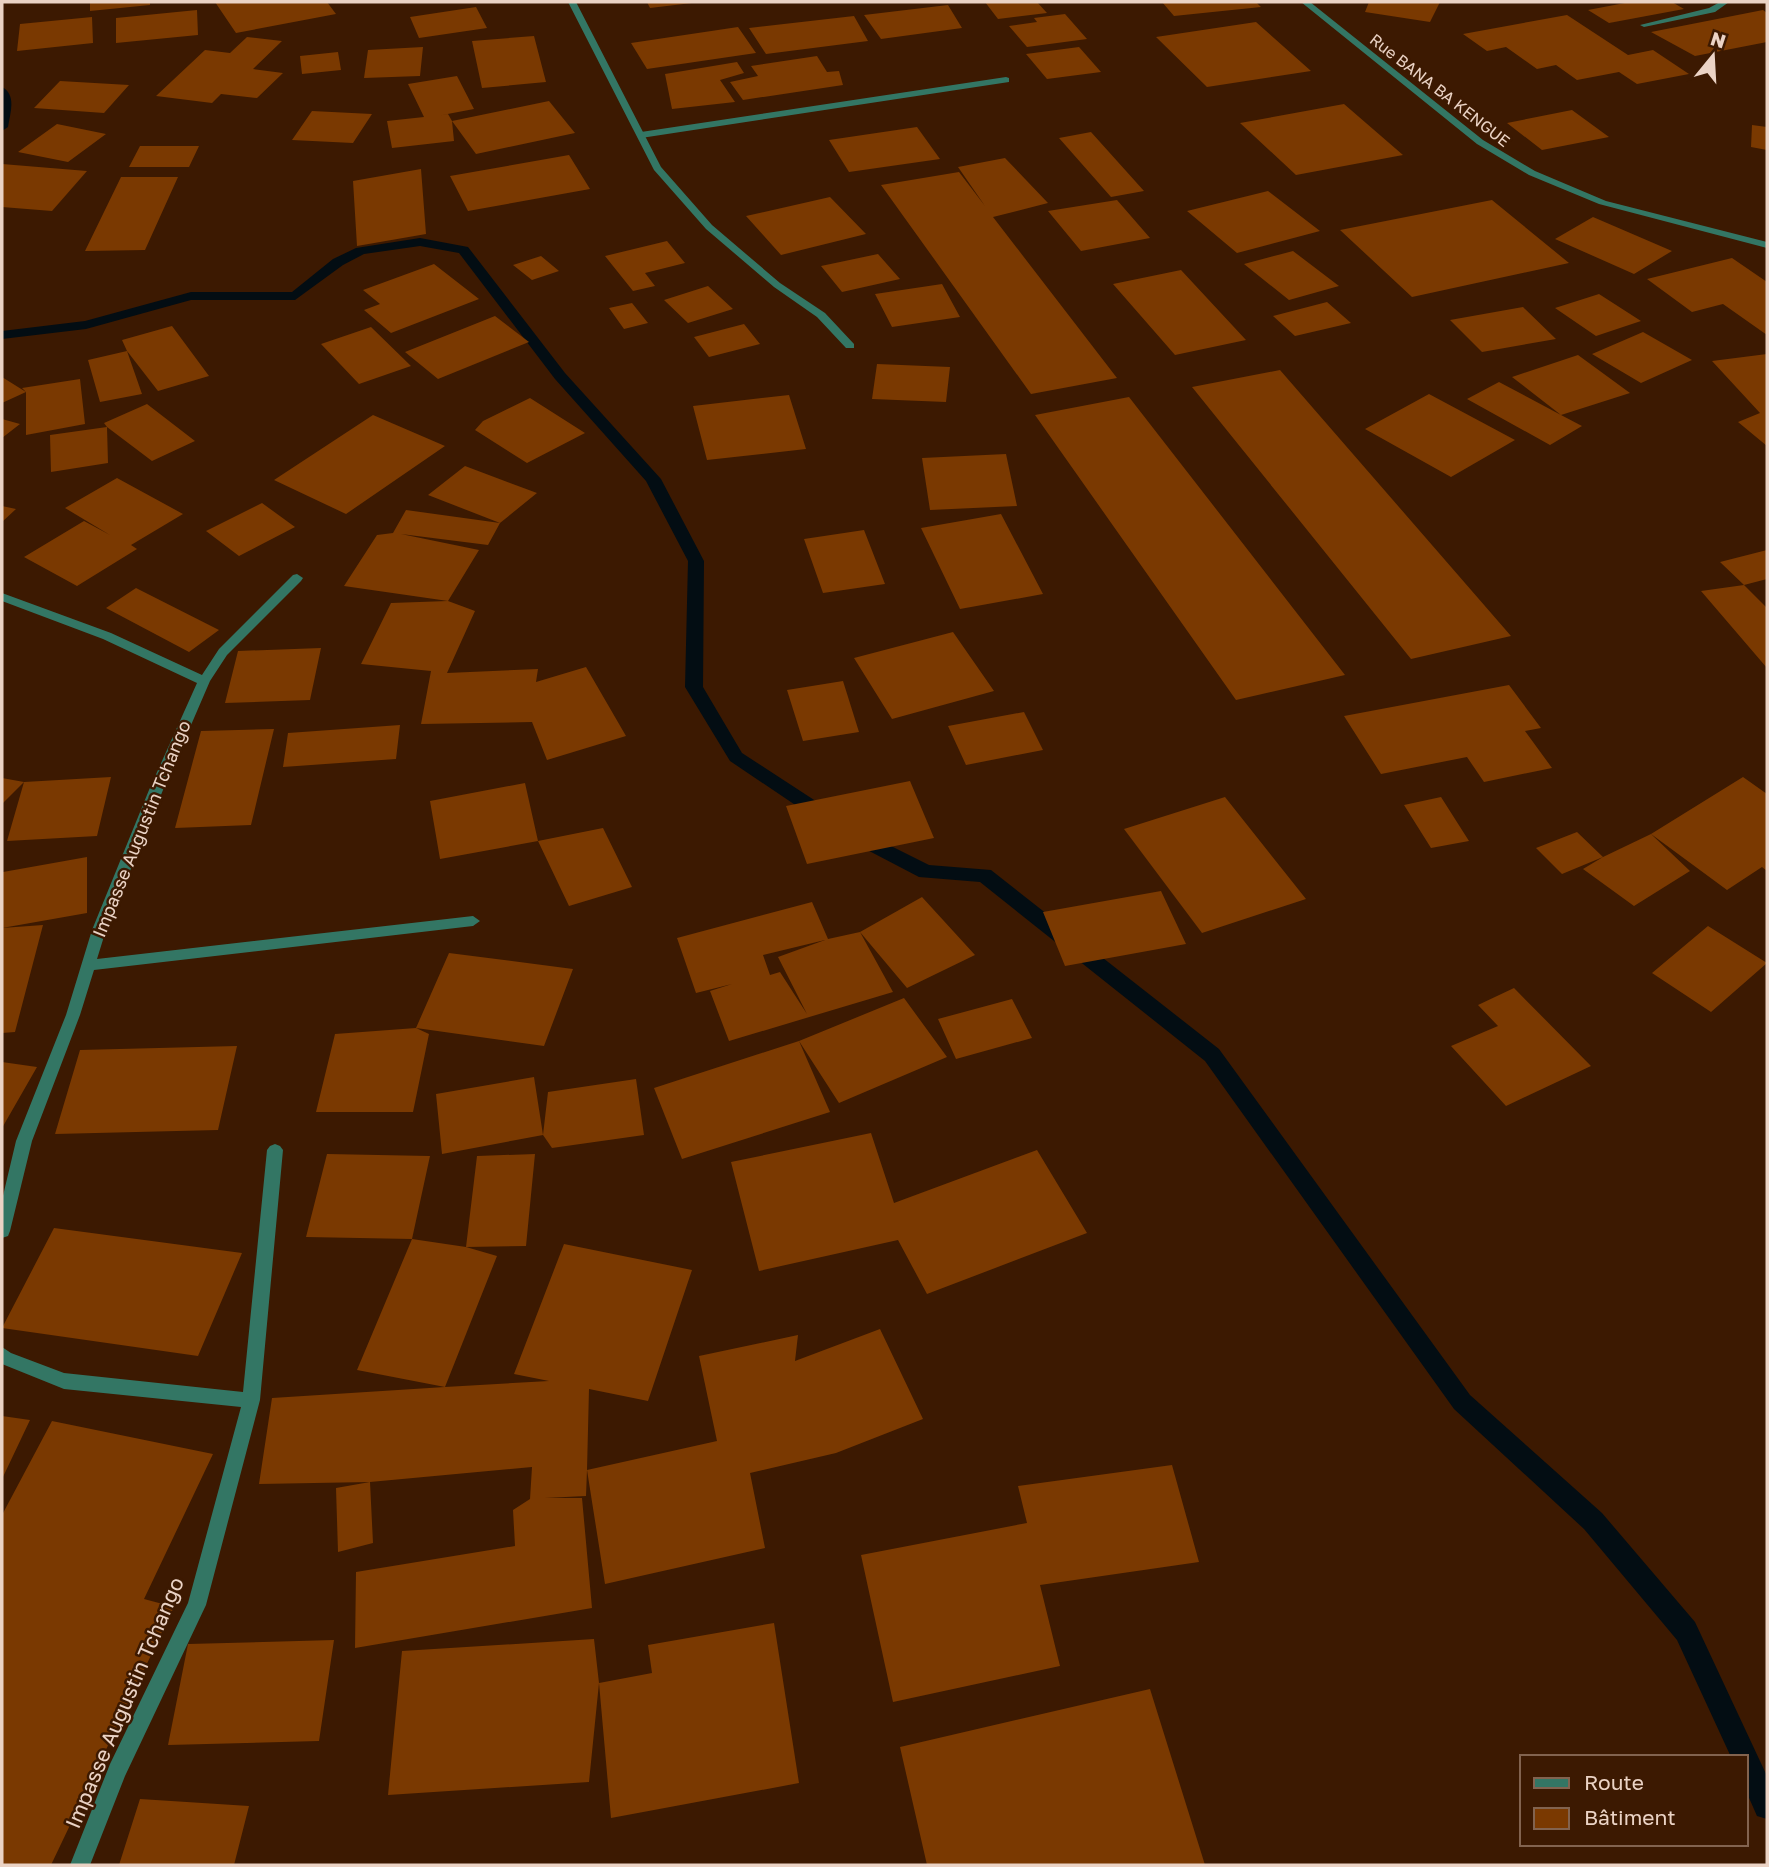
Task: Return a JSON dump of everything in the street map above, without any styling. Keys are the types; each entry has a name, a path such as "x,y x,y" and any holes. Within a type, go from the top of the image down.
{"street":[{"path":"572,2 657,168 709,227 777,285 821,315 850,345"},
{"name":"Rue BANA BA KENGUE","path":"1305,2 1480,142 1511,162 1552,183 1612,205 1767,245"},
{"path":"1644,25 1712,10 1725,2"},
{"path":"641,135 1006,80"},
{"name":"Impasse Augustin Tchango","path":"2,1231 24,1141 90,965 99,929 204,681 223,652 297,578"},
{"path":"2,597 107,636 204,681"},
{"path":"90,965 473,921"},
{"name":"Impasse Augustin Tchango","path":"80,1865 117,1772 197,1605 251,1400 275,1150"},
{"path":"2,1354 5,1358 65,1381 251,1400"}],"building":[{"path":"90,2 150,2 150,5 90,11"},
{"path":"215,2 327,2 336,14 236,33"},
{"path":"647,2 691,2 692,3 650,8"},
{"path":"985,2 1037,2 1047,13 998,19"},
{"path":"1162,2 1256,2 1261,7 1174,16"},
{"path":"1369,2 1440,2 1430,22 1365,12"},
{"path":"1630,2 1672,2 1684,9 1609,23 1588,10"},
{"path":"948,5 962,28 881,39 864,15"},
{"path":"476,7 487,28 419,38 410,17"},
{"path":"197,10 198,35 116,43 116,18"},
{"path":"1763,10 1767,13 1767,42 1695,56 1651,32"},
{"path":"1065,14 1087,39 1027,47 1009,26 1037,22 1034,18"},
{"path":"1567,15 1628,55 1653,50 1689,74 1637,84 1619,72 1577,80 1556,65 1537,69 1506,47 1487,51 1463,34"},
{"path":"854,16 868,41 766,54 749,28"},
{"path":"92,17 93,43 17,51 20,24"},
{"path":"1256,22 1311,71 1207,87 1156,37"},
{"path":"738,27 756,53 647,69 631,43"},
{"path":"534,36 546,82 482,88 472,41"},
{"path":"247,37 282,41 253,69 283,73 257,98 221,94 212,103 156,96 205,50 230,53"},
{"path":"423,47 420,76 364,78 368,50"},
{"path":"1079,47 1101,72 1047,79 1026,54"},
{"path":"338,52 341,70 302,74 300,56"},
{"path":"817,56 827,72 839,71 843,85 743,100 730,82 758,76 751,66"},
{"path":"737,62 744,73 720,80 735,102 672,109 665,74"},
{"path":"457,76 474,109 437,116 448,114 452,121 454,141 392,148 387,121 424,117 408,84"},
{"path":"60,81 129,85 104,113 34,108"},
{"path":"549,101 575,133 476,154 452,121"},
{"path":"1344,104 1403,155 1296,175 1240,123"},
{"path":"1572,110 1609,137 1542,150 1507,123"},
{"path":"312,111 372,114 353,143 292,140"},
{"path":"57,124 106,134 68,162 18,152"},
{"path":"1752,125 1767,127 1767,150 1751,147"},
{"path":"917,127 940,159 849,172 829,140"},
{"path":"1091,132 1144,191 1111,197 1059,138"},
{"path":"140,146 199,146 189,167 129,167"},
{"path":"569,155 590,189 468,211 450,176"},
{"path":"1005,158 1048,203 993,217 1117,378 1031,394 881,185 959,172 985,206 958,167"},
{"path":"2,164 87,171 52,211 2,207"},
{"path":"421,169 426,234 357,246 353,181"},
{"path":"121,177 178,177 145,250 85,251"},
{"path":"1268,191 1320,231 1237,253 1187,211"},
{"path":"830,197 866,234 781,255 746,216"},
{"path":"1117,200 1150,238 1081,251 1048,211"},
{"path":"1492,200 1569,263 1412,297 1340,230"},
{"path":"1593,217 1672,251 1634,274 1555,239"},
{"path":"667,241 685,263 645,273 655,286 633,291 605,256"},
{"path":"1293,251 1339,286 1289,300 1244,264"},
{"path":"878,254 900,279 842,292 821,266"},
{"path":"541,256 559,271 532,280 513,265"},
{"path":"1732,258 1767,282 1767,335 1723,304 1692,312 1647,279"},
{"path":"434,264 479,299 391,333 364,310 380,304 363,290"},
{"path":"1181,270 1246,340 1175,355 1113,284"},
{"path":"942,284 960,317 892,327 875,294"},
{"path":"708,286 733,309 688,323 664,300"},
{"path":"1599,294 1641,321 1596,336 1555,308"},
{"path":"1327,302 1351,323 1295,336 1273,316"},
{"path":"632,303 648,323 624,329 609,308"},
{"path":"1523,307 1556,339 1482,352 1450,320"},
{"path":"495,316 529,342 438,379 405,352"},
{"path":"744,324 760,344 709,357 694,337"},
{"path":"172,326 209,376 158,391 127,351 122,340"},
{"path":"371,327 411,366 359,384 321,344"},
{"path":"1643,332 1692,360 1641,383 1592,354"},
{"path":"127,351 142,394 100,402 88,360"},
{"path":"1767,354 1767,446 1738,422 1760,413 1712,361"},
{"path":"1578,355 1630,393 1561,415 1512,377"},
{"path":"877,364 950,367 946,402 872,399"},
{"path":"1280,370 1511,636 1411,659 1192,387"},
{"path":"2,377 26,392 2,403"},
{"path":"80,379 85,424 26,435 26,392 22,388"},
{"path":"1499,382 1582,426 1550,445 1467,399"},
{"path":"1429,394 1515,440 1451,477 1365,429"},
{"path":"789,395 806,449 707,460 693,406"},
{"path":"1129,397 1345,675 1236,700 1035,415"},
{"path":"530,398 585,433 527,463 475,430 483,421"},
{"path":"147,404 195,441 152,461 104,423"},
{"path":"373,415 445,446 346,514 274,480"},
{"path":"2,419 20,424 2,438"},
{"path":"107,427 108,463 51,472 50,435"},
{"path":"1006,454 1017,506 930,510 922,458"},
{"path":"465,466 537,493 500,523 428,495"},
{"path":"117,478 183,514 131,545 137,549 77,586 24,557 84,521 110,535 65,508"},
{"path":"262,503 295,527 239,556 206,531"},
{"path":"2,506 16,509 2,522"},
{"path":"406,510 500,523 488,545 401,534 479,550 448,601 344,586 377,535 393,533"},
{"path":"1001,514 1043,594 960,609 921,528"},
{"path":"864,530 885,584 823,593 804,539"},
{"path":"1767,550 1767,579 1744,585 1720,562"},
{"path":"1744,585 1767,608 1767,668 1701,591"},
{"path":"136,588 219,630 189,652 106,608"},
{"path":"448,601 475,611 447,673 538,669 536,682 586,667 626,736 547,760 532,722 421,724 431,671 361,664 391,603"},
{"path":"953,632 994,691 892,719 854,658"},
{"path":"321,648 310,700 225,703 238,651"},
{"path":"843,681 859,732 803,741 787,690"},
{"path":"1509,685 1541,728 1525,731 1552,768 1484,782 1467,757 1381,774 1344,716"},
{"path":"1024,712 1043,750 966,765 948,726"},
{"path":"400,725 396,759 283,767 288,733"},
{"path":"274,729 251,825 175,828 201,731"},
{"path":"111,777 97,836 7,841 24,782"},
{"path":"1743,777 1767,794 1767,871 1762,867 1727,890 1651,834"},
{"path":"2,778 24,782 2,804"},
{"path":"910,781 934,838 807,864 786,806"},
{"path":"525,783 538,841 440,859 430,801"},
{"path":"1225,797 1306,899 1202,933 1124,829"},
{"path":"1441,797 1469,841 1431,848 1404,805"},
{"path":"603,828 632,887 569,906 538,841"},
{"path":"1577,832 1603,857 1562,874 1536,848"},
{"path":"1651,834 1690,871 1634,906 1583,869"},
{"path":"87,857 87,913 2,928 3,872"},
{"path":"1161,891 1186,944 1065,966 1043,912"},
{"path":"922,897 975,955 907,988 860,932"},
{"path":"812,902 828,939 860,932 893,992 729,1041 710,991 732,984 696,993 677,938","holes":["825,940 778,957 807,1014 780,972 770,975 763,955"]},
{"path":"43,925 15,1032 2,1033 2,928"},
{"path":"1708,926 1767,963 1711,1012 1652,973"},
{"path":"449,953 573,969 544,1046 416,1028"},
{"path":"1514,988 1591,1066 1506,1106 1451,1046 1498,1026 1478,1005"},
{"path":"904,998 947,1057 839,1103 799,1041"},
{"path":"1012,999 1032,1038 956,1059 938,1019"},
{"path":"416,1028 429,1034 413,1112 316,1112 335,1034"},
{"path":"799,1041 830,1112 682,1159 654,1088"},
{"path":"237,1046 218,1130 55,1134 80,1050"},
{"path":"2,1062 37,1067 2,1128"},
{"path":"534,1077 543,1135 442,1154 436,1094"},
{"path":"636,1079 644,1135 552,1148 543,1135 548,1092"},
{"path":"871,1133 894,1203 1037,1150 1087,1233 927,1294 898,1240 759,1271 731,1162"},
{"path":"327,1154 430,1156 412,1239 306,1237"},
{"path":"535,1154 526,1246 466,1247 477,1156"},
{"path":"54,1228 242,1253 198,1356 2,1328"},
{"path":"412,1239 466,1247 497,1256 445,1387 357,1370"},
{"path":"564,1244 692,1270 648,1401 589,1389 586,1496 545,1498 582,1498 592,1608 355,1648 356,1572 515,1546 513,1510 530,1499 532,1467 370,1482 259,1484 272,1398 549,1381 514,1374"},
{"path":"880,1329 923,1419 836,1453 750,1473 765,1548 605,1584 587,1470 717,1441 699,1356 798,1335 795,1361"},
{"path":"2,1416 30,1420 2,1479"},
{"path":"52,1421 213,1454 144,1599 174,1607 51,1865 2,1865 2,1515"},
{"path":"1172,1465 1199,1562 1040,1585 1060,1666 893,1702 861,1555 1027,1523 1018,1486"},
{"path":"370,1482 373,1543 338,1552 336,1488"},
{"path":"774,1623 799,1783 611,1818 599,1683 652,1673 648,1645"},
{"path":"594,1639 599,1683 589,1782 388,1795 402,1651"},
{"path":"334,1640 319,1741 168,1745 188,1644"},
{"path":"1150,1689 1205,1865 927,1865 900,1747"},
{"path":"140,1799 249,1806 234,1865 119,1865"}],"waterway":[{"path":"2,91 6,102 2,127"},
{"path":"2,335 86,325 191,296 295,296 338,262 361,251 420,242 463,250 560,376 653,479 696,561 694,687 736,757 825,816"},
{"path":"859,837 926,872 984,875 1212,1055 1462,1402 1593,1521 1686,1631 1744,1755"},
{"path":"1748,1764 1767,1806"}]}
